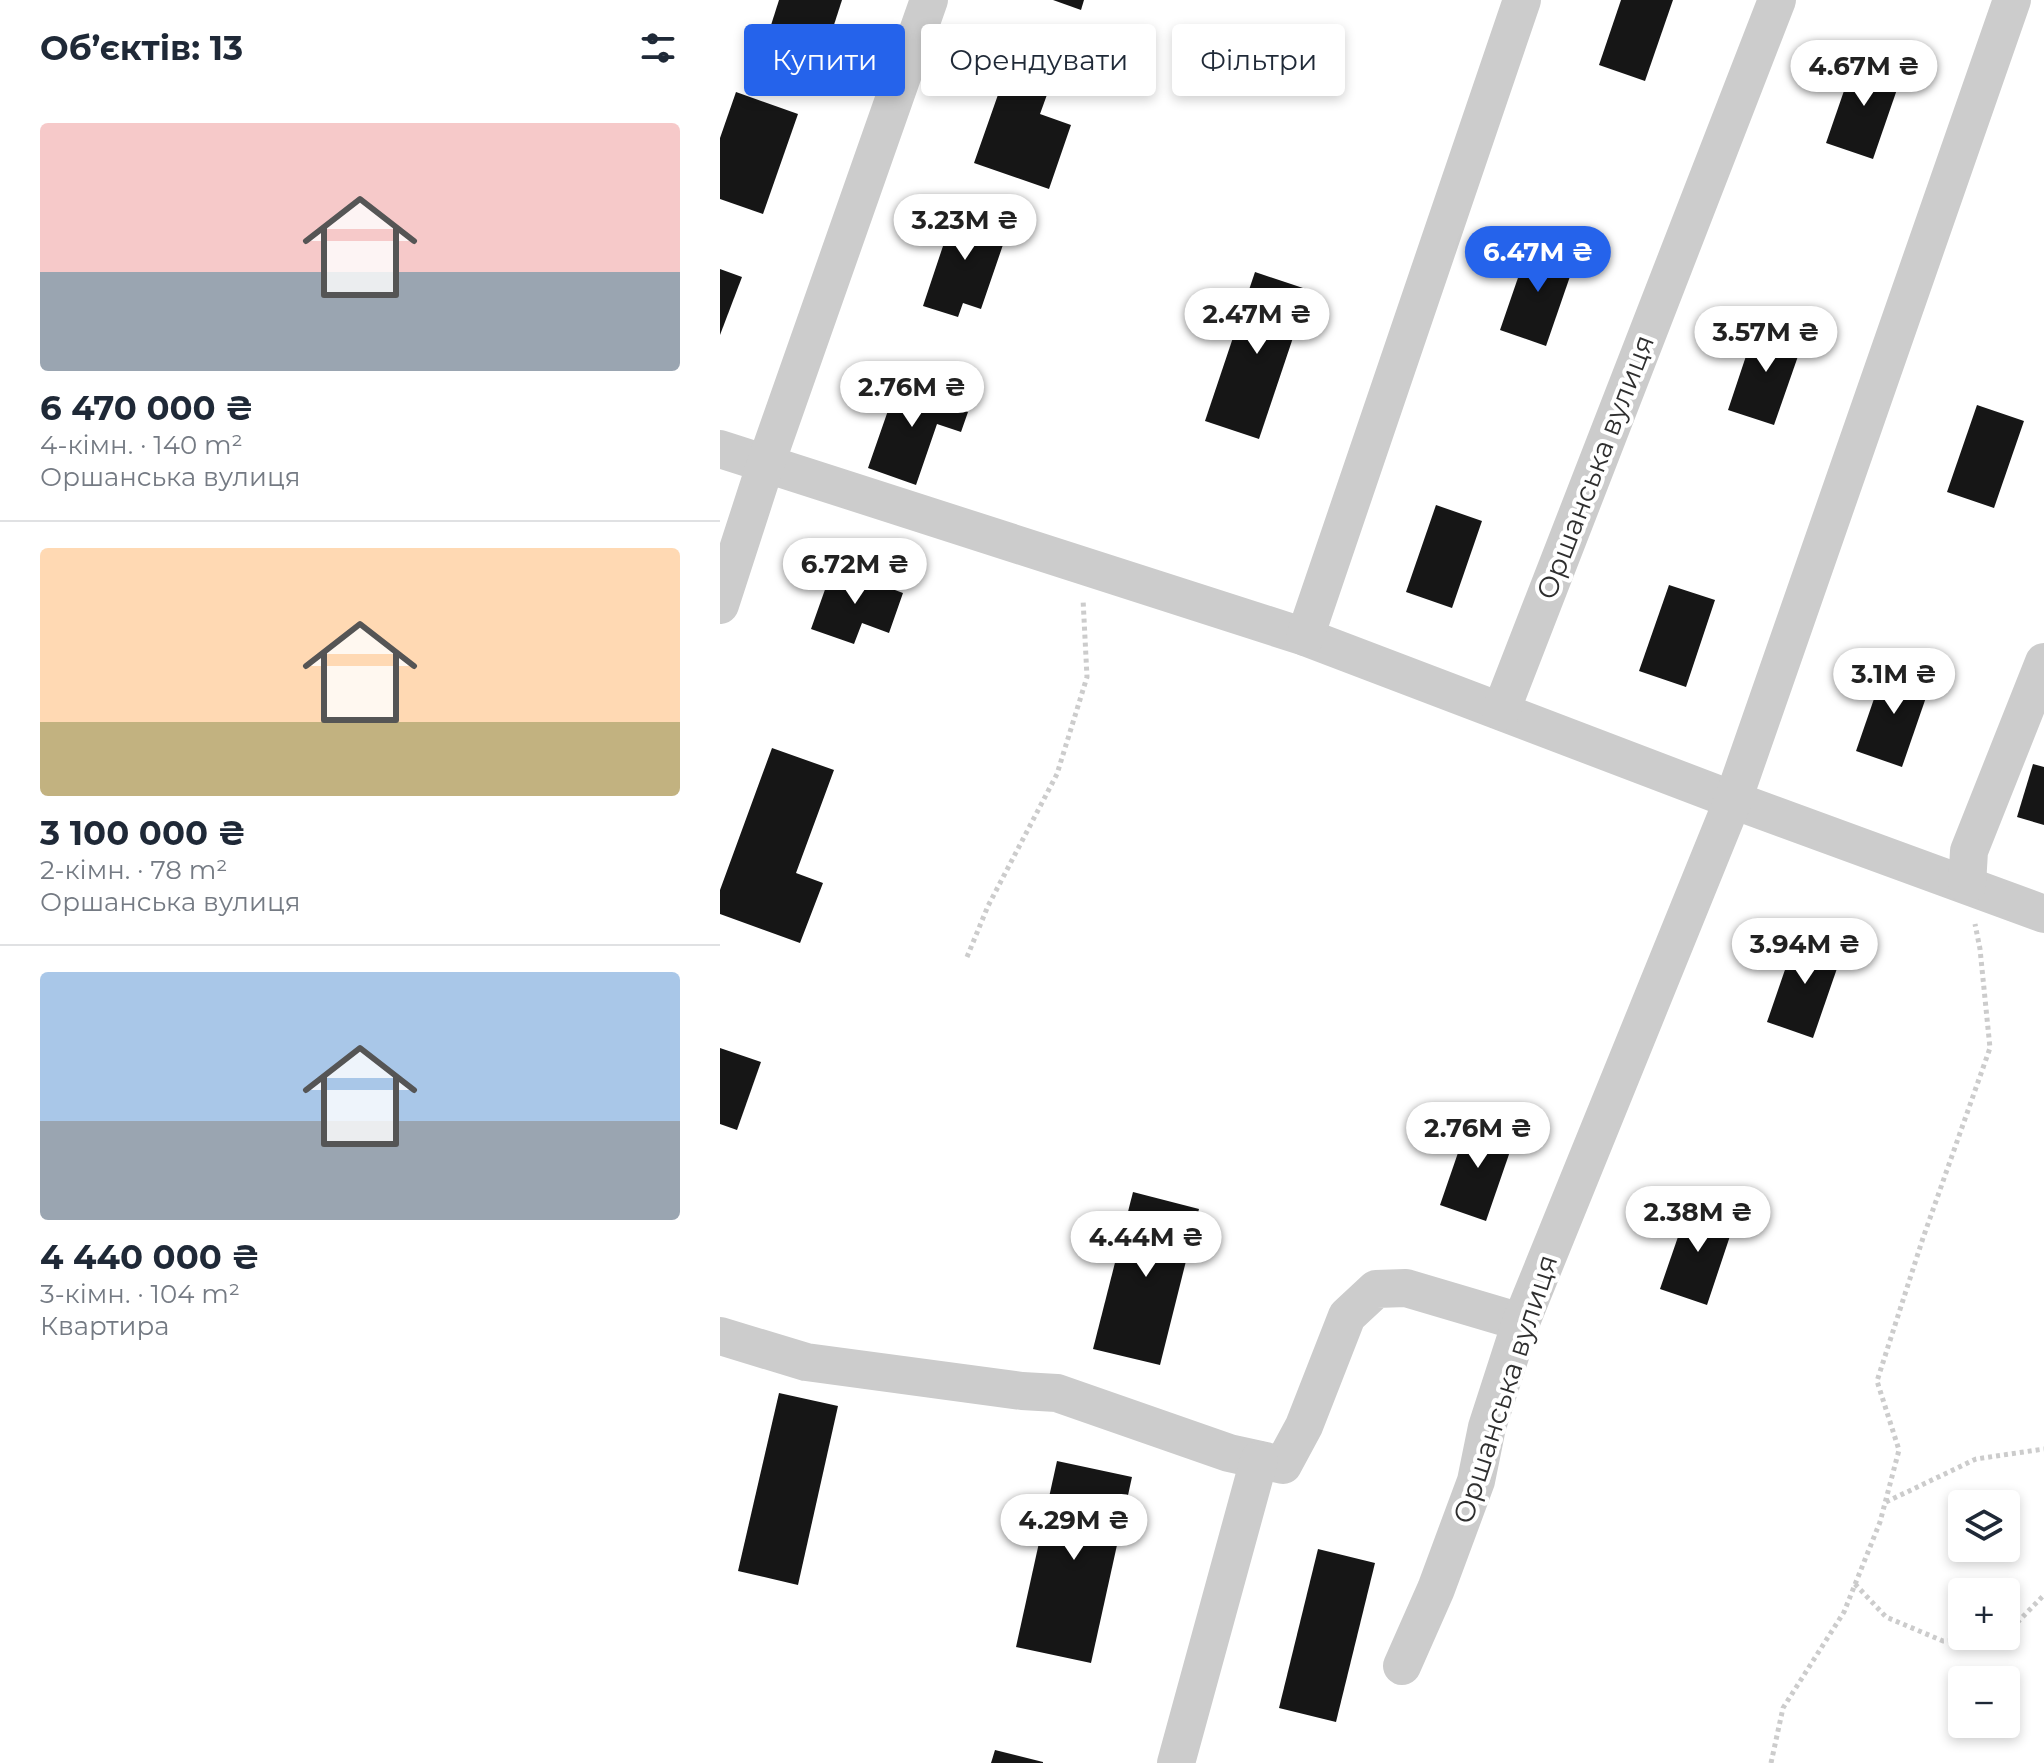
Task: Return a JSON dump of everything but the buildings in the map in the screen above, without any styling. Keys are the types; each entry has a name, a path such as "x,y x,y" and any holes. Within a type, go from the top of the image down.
{"street":[{"path":"720,605 765,466 929,0"},
{"path":"1305,637 1522,0"},
{"name":"Оршанська вулиця","path":"1501,711 1777,0"},
{"name":"Оршанська вулиця","path":"1402,1666 1436,1589 1476,1481 1487,1427 1521,1322 1733,800 2012,0"},
{"path":"720,449 765,466 1305,637 1733,800 2044,914"},
{"path":"1967,885 1969,851 2044,662"},
{"path":"720,1336 806,1362 1057,1393 1229,1453 1283,1465 1304,1426 1347,1316 1376,1289 1406,1288 1521,1322"},
{"path":"1176,1763 1259,1460"}],"path":[{"path":"967,957 988,906 1057,774 1087,677 1081,566"},
{"path":"1771,1763 1783,1708 1844,1612 1880,1522 1899,1450 1877,1381 1990,1048 1980,949 1967,885"},
{"path":"1885,1503 1976,1459 2044,1449"},
{"path":"1855,1584 1886,1617 1948,1641"},
{"path":"2020,1620 2044,1595"}]}
